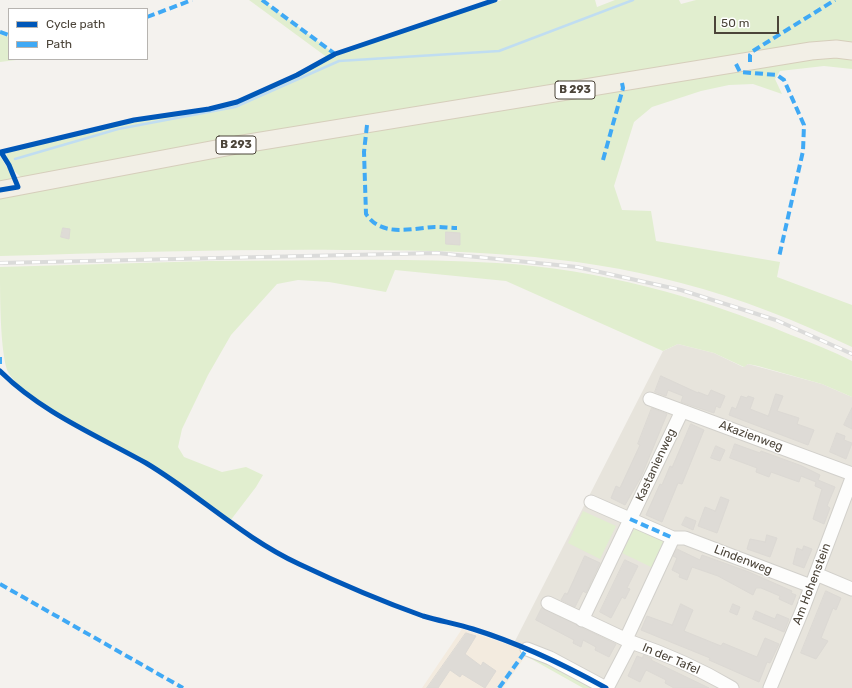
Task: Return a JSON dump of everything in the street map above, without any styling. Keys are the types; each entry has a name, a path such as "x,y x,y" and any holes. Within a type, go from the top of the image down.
{"main road":[{"name":"B 293","path":"0,190 236,145 811,51 836,49 852,51"}],"street":[{"name":"Akazienweg","path":"650,399 852,474"},
{"name":"Kastanienweg","path":"582,620 682,411"},
{"name":"Am Hohenstein","path":"770,688 814,580 852,478"},
{"path":"591,502 673,538 628,641"},
{"name":"Lindenweg","path":"673,538 685,538 814,580 852,589"},
{"name":"In der Tafel","path":"548,603 628,641 660,652 713,677 732,688"},
{"name":"In der Tafel","path":"606,688 628,641"},
{"path":"527,649 550,658 606,688"}],"shaded area":[{"path":"678,344 714,353 743,367 748,364 822,384 852,397 852,688 601,688 529,651 515,641 663,351"},
{"path":"462,629 512,646 515,641 529,651 503,688 422,688"}],"green space":[{"path":"249,0 262,0 335,54 502,0 595,0 597,7 615,0 679,0 681,4 696,0 852,0 852,47 27,181 16,173 10,165 7,153 134,120 209,109 237,102 328,58"},
{"path":"0,34 8,37 8,60 16,60 0,62"},
{"path":"811,57 852,57 852,69 824,66 780,71 775,79 782,94 753,84 729,85 701,91 652,107 634,122 614,186 622,210 651,211 656,241 780,262 777,277 852,305 852,347 768,311 703,289 640,273 556,259 514,255 386,250 215,251 0,256 0,196 121,172"},
{"path":"0,156 11,174 11,180 0,185"},
{"path":"209,261 461,261 535,266 610,278 720,308 814,344 852,361 852,397 822,384 758,366 748,364 744,367 714,353 678,344 663,351 506,281 395,270 386,292 329,282 298,280 277,284 231,335 208,375 182,429 178,447 184,457 222,472 246,467 263,475 256,487 230,521 187,490 144,462 76,426 33,398 17,384 7,370 3,348 0,305 0,267"},
{"path":"583,511 616,526 600,559 568,543"},
{"path":"635,527 665,542 653,568 622,553"},
{"path":"529,651 601,688 583,688 526,656"}],"building":[{"path":"63,228 70,229 69,239 61,237"},
{"path":"446,232 460,233 460,245 446,244"},
{"path":"661,376 698,393 708,396 711,390 725,396 720,408 716,406 714,413 681,402 683,396 668,390 666,396 655,392"},
{"path":"776,394 783,396 777,411 799,418 797,424 814,430 808,445 729,415 732,407 736,409 741,396 747,398 748,396 754,398 750,409 768,416"},
{"path":"652,408 667,414 641,477 625,505 611,498 616,486 620,488 640,445 638,444"},
{"path":"852,408 852,429 844,425"},
{"path":"691,424 704,430 682,484 678,483 662,522 646,515 660,484 662,485 670,466 672,467"},
{"path":"837,433 845,436 844,440 852,443 846,459 830,452"},
{"path":"735,444 760,453 761,451 802,466 820,475 818,480 835,487 827,506 830,508 824,524 813,519 822,489 815,486 816,482 801,476 799,482 771,472 769,477 756,472 757,468 730,458"},
{"path":"716,446 725,450 720,461 711,458"},
{"path":"721,497 729,500 717,533 698,526 705,507 715,511"},
{"path":"686,517 696,521 693,530 682,525"},
{"path":"767,535 777,538 770,557 747,549 750,539 765,542"},
{"path":"804,546 812,549 804,568 793,564 797,548 802,550"},
{"path":"677,549 700,560 702,555 749,572 792,591 791,593 796,595 792,605 779,599 780,596 761,588 756,588 753,595 718,576 692,567 687,580 679,577 680,574 672,570 677,558 673,556"},
{"path":"585,556 600,563 586,593 583,591 575,607 561,600 565,593 567,594"},
{"path":"625,560 638,566 627,588 630,589 625,599 622,597 611,618 600,612"},
{"path":"826,591 841,598 836,610 833,608 821,638 828,641 816,659 801,653"},
{"path":"681,604 693,610 684,631 721,646 723,643 757,657 765,638 779,644 770,663 767,662 759,682 709,660 710,658 641,630 647,616 672,625"},
{"path":"733,604 740,607 737,615 730,612"},
{"path":"542,608 616,644 609,657 595,650 596,647 583,640 581,647 573,643 574,640 536,620"},
{"path":"756,611 775,619 777,614 789,619 784,632 753,619"},
{"path":"466,633 476,636 465,654 481,666 483,662 496,671 485,688 462,674 460,677 450,670 438,688 427,688"},
{"path":"644,655 652,659 651,660 709,688 674,688 665,683 666,680 646,670 640,682 628,676 637,656 642,658"}],"waterway":[{"path":"15,159 118,129 235,107 339,61 499,51 633,0"}],"railway":[{"path":"0,263 437,253 577,267 681,290 776,320 852,354"}],"marked path":[{"path":"148,17 192,0"},
{"path":"262,0 335,54"},
{"path":"750,62 750,55 753,51 835,0"},
{"path":"0,32 8,35"},
{"path":"736,64 740,72 777,75 784,80 804,125 803,151 779,257"},
{"path":"603,160 623,88 622,83"},
{"path":"367,125 364,152 366,214 380,226 389,229 407,230 435,227 457,228"},
{"path":"0,357 0,364"},
{"path":"630,519 673,538"},
{"path":"0,584 183,688"},
{"path":"499,688 527,649 525,648"}],"cycle path":[{"path":"0,190 18,187 9,165 1,152 134,120 209,109 237,102 297,75 335,54 495,0"},
{"path":"0,371 16,386 51,411 146,463 184,488 259,542 299,564 360,592 423,616 473,629 525,648 606,688"}]}
